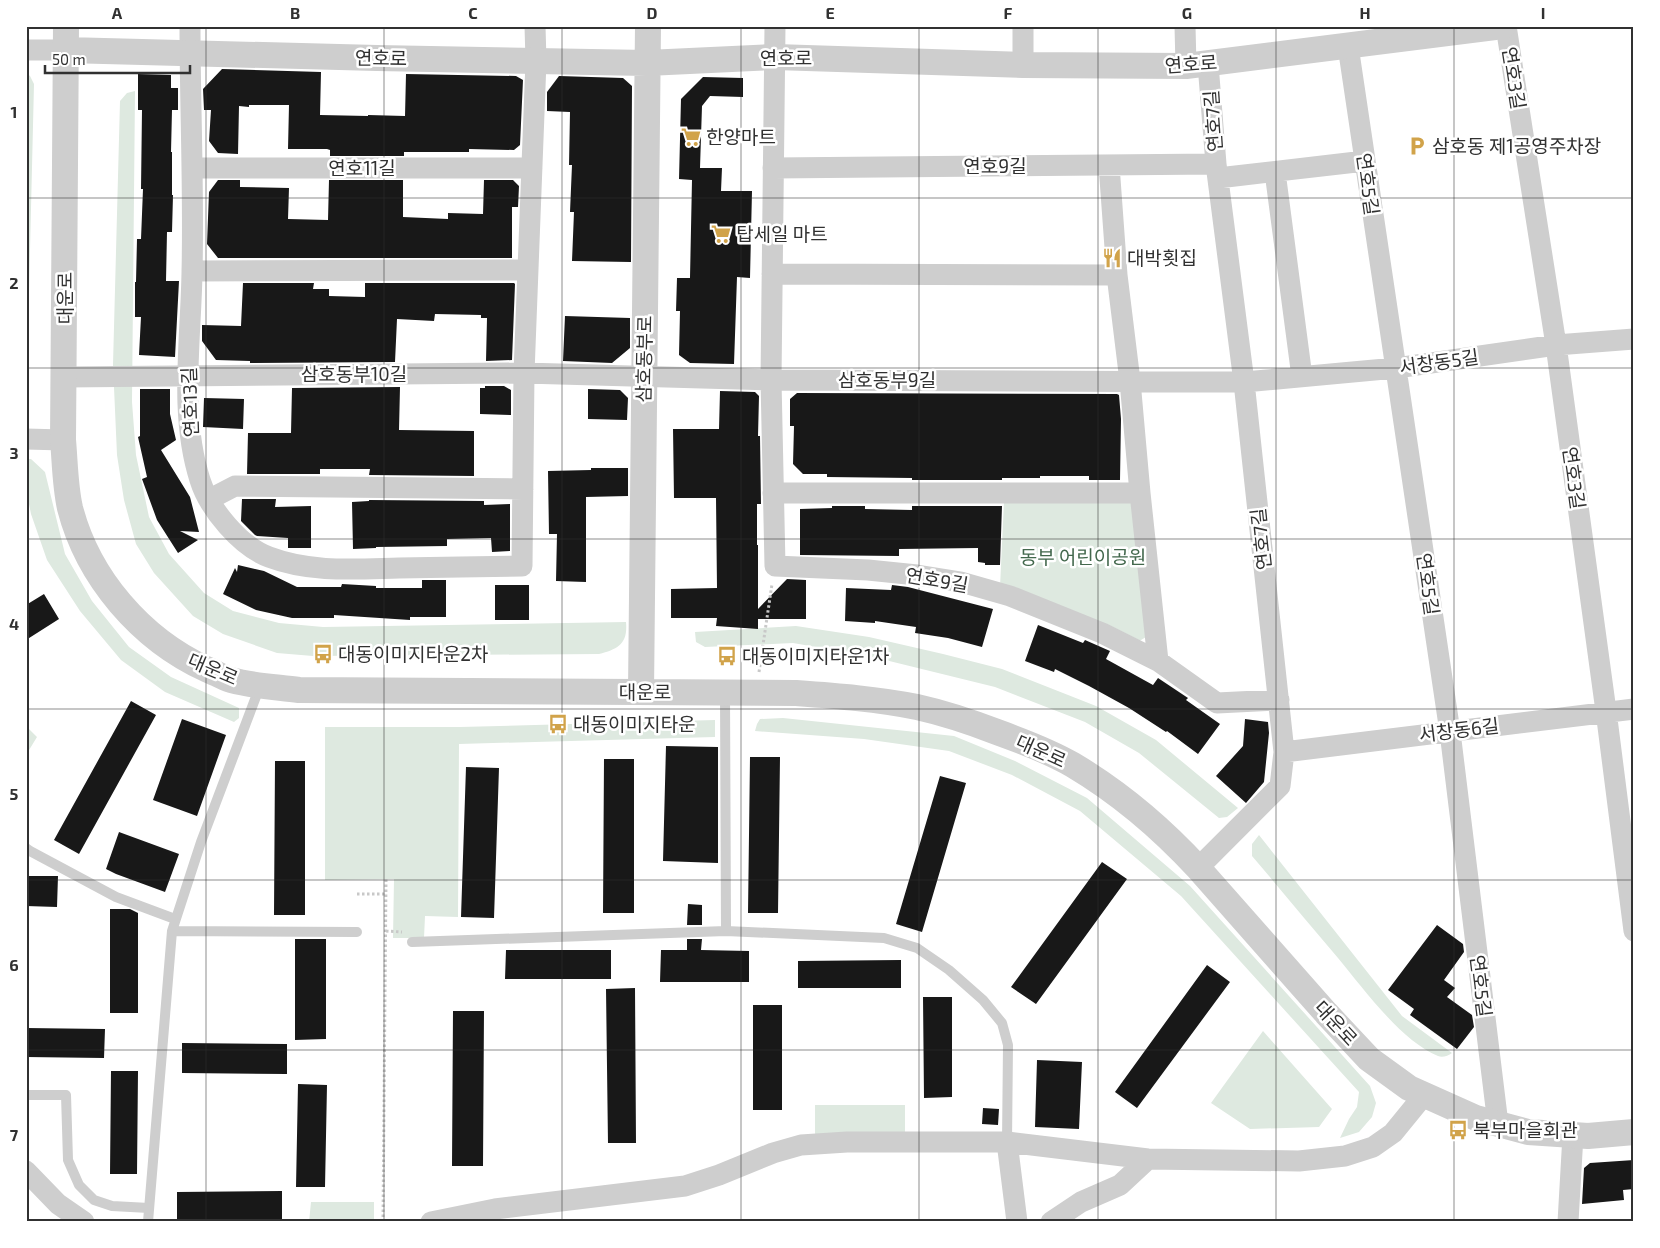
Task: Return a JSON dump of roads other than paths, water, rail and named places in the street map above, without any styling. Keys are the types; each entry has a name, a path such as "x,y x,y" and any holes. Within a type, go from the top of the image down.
{"street":[{"name":"연호13길","path":"190,26 192,270 188,376 189,435 200,482 218,515 241,540 268,557 304,567 344,569 522,566 523,489"},
{"path":"210,499 234,486 523,489 524,373 536,61 535,26"},
{"name":"삼호동부로","path":"641,692 648,26"},
{"path":"776,26 771,380 774,493 1140,493"},
{"path":"1023,26 1023,65"},
{"name":"연호7길","path":"1185,26 1197,65 1217,171 1244,382 1284,752 1280,786 1198,868"},
{"name":"연호로","path":"66,38 190,52 536,61 647,62 775,57 1023,65 1197,65 1504,26"},
{"name":"연호3길","path":"1504,26 1556,345 1634,931"},
{"path":"26,50 66,38"},
{"name":"대운로","path":"66,38 63,440 70,507 80,537 97,571 122,606 160,642 189,661 230,679 299,690 796,694 869,699 918,707 970,722 1026,743 1072,764 1143,816 1178,846 1369,1059 1409,1088 1476,1118 1528,1132 1588,1136 1634,1132"},
{"name":"연호5길","path":"1348,46 1450,732 1498,1124"},
{"name":"연호7길","path":"1217,171 1274,172 1365,161"},
{"path":"1109,165 1117,275 1130,382 1158,660"},
{"name":"연호9길","path":"774,168 1109,165 1217,171"},
{"name":"연호11길","path":"192,168 532,168"},
{"path":"1274,172 1302,377"},
{"path":"192,270 528,270"},
{"path":"772,274 1117,275"},
{"name":"서창동5길","path":"1244,382 1396,368 1556,345 1634,338"},
{"name":"삼호동부10길","path":"64,378 524,373 644,377"},
{"name":"삼호동부9길","path":"644,377 771,380 1244,382"},
{"path":"26,438 63,440"},
{"name":"연호9길","path":"774,493 775,566 868,570 960,582 1010,596 1065,617 1158,660 1217,703 1279,700"},
{"name":"서창동6길","path":"1284,752 1634,709"},
{"path":"432,1222 495,1208 685,1186 773,1153 801,1145 857,1142 1006,1142 1148,1159 1299,1161 1345,1156 1373,1146 1393,1133 1424,1095"},
{"path":"1568,1222 1574,1135"},
{"path":"1006,1142 1017,1222"},
{"path":"1051,1222 1081,1202 1120,1185 1148,1159"},
{"path":"26,1170 58,1204 84,1222"}],"lane":[{"path":"148,1222 172,931 201,842 261,685"},
{"path":"725,693 726,931"},
{"path":"27,850 116,897 175,919"},
{"path":"172,931 357,932"},
{"path":"412,942 726,931 884,938 917,948 949,970 983,1000 1002,1023 1008,1045 1006,1142"},
{"path":"26,1095 66,1095 68,1160 78,1185 94,1200 112,1206 150,1208"}],"place":[{"name":"한양마트","path":"691,137"},
{"name":"삼호동 제1공영주차장","path":"1417,146"},
{"name":"탑세일 마트","path":"721,234"},
{"name":"대박횟집","path":"1112,258"},
{"name":"대동이미지타운2차","path":"323,654"},
{"name":"대동이미지타운1차","path":"727,656"},
{"name":"대동이미지타운","path":"558,724"},
{"name":"북부마을회관","path":"1458,1130"}],"park label":[{"name":"동부 어린이공원","path":"1083,557"}]}
